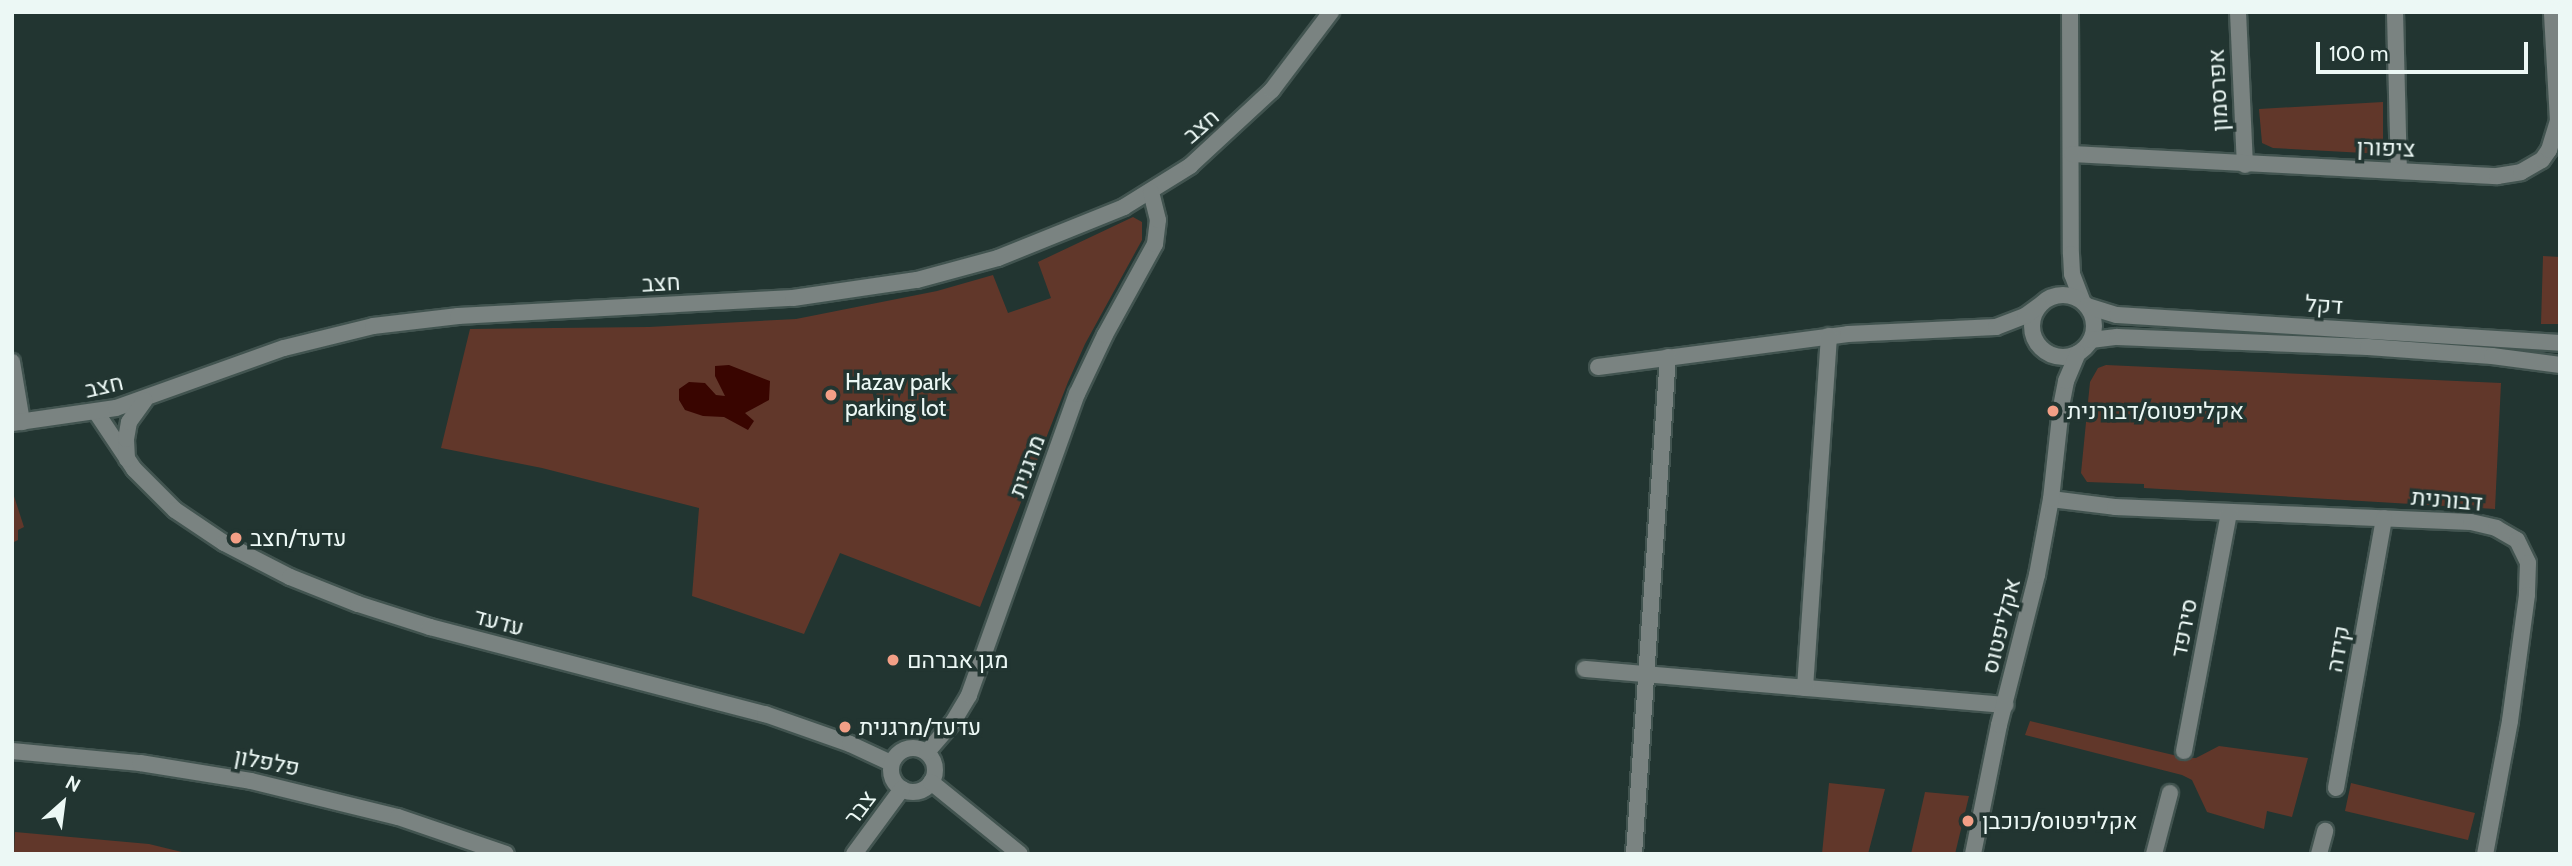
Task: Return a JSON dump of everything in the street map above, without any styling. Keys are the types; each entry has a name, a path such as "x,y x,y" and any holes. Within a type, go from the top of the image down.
{"street":[{"name":"חצב","path":"17,423 96,412 146,400 285,348 373,326 448,317 793,298 917,280 1038,244 1151,192 1213,147 1272,90 1331,12"},
{"path":"1986,327 2015,332 2035,341 2048,353 2060,357 2078,354 2091,341 2094,323 2072,274 2070,12"},
{"name":"אפרסמון","path":"2238,12 2245,165"},
{"path":"2395,12 2399,171"},
{"name":"ציפורן","path":"2072,154 2245,165 2510,175 2542,160 2549,150 2558,121 2552,12"},
{"name":"מרגנית","path":"927,752 953,722 969,695 1077,394 1105,335 1155,243 1158,219 1151,192"},
{"path":"2054,296 2071,254"},
{"path":"1598,367 1829,336 1986,327 2013,321 2054,296 2072,296 2085,304"},
{"name":"דקל","path":"2085,304 2117,315 2560,343"},
{"path":"2035,341 2032,323 2039,306"},
{"path":"1805,688 1829,336"},
{"name":"דקל","path":"2091,341 2117,337 2368,347 2492,356 2560,365"},
{"name":"אקליפטוס","path":"2048,353 2058,380 2061,407"},
{"name":"אקליפטוס","path":"1973,854 2005,705 2037,575 2051,499 2066,381 2078,354"},
{"path":"1634,854 1668,357"},
{"path":"12,362 17,423"},
{"path":"128,461 126,439 129,422 146,400"},
{"name":"עדעד","path":"96,412 128,461 160,496 192,522 256,561 324,592 430,627 765,714 850,744 891,763"},
{"name":"דבורנית","path":"2051,499 2115,507 2471,522 2496,528 2517,540 2528,563 2527,595 2514,694 2485,854"},
{"name":"סירפד","path":"2184,751 2229,513"},
{"name":"קידה","path":"2336,788 2384,518"},
{"path":"1585,669 2005,705"},
{"path":"906,748 919,748 927,752 935,767 931,782 919,791 902,789 891,776 891,763 895,755 906,748"},
{"name":"פלפלון","path":"12,751 140,763 251,781 386,813 506,854"},
{"path":"931,782 1020,854"},
{"name":"צבר","path":"855,854 902,789"},
{"path":"2154,854 2170,793"},
{"path":"2319,854 2325,831"}],"shaded area":[{"path":"2383,102 2383,154 2273,148 2262,143 2259,109"},
{"path":"1133,217 1142,222 1142,240 1085,344 1068,382 980,607 840,553 804,634 692,596 699,508 542,468 441,448 470,329 649,327 796,319 937,291 993,275 1008,313 1051,298 1038,262"},
{"path":"2543,256 2560,257 2560,324 2541,324"},
{"path":"729,365 770,381 769,400 745,413 754,421 748,430 724,417 703,416 685,410 679,400 679,389 689,382 705,383 716,395 725,396 715,376 715,366"},
{"path":"2106,365 2501,383 2495,509 2144,488 2144,484 2087,482 2081,473 2090,382 2098,368"},
{"path":"12,490 24,527 18,530 18,540 12,543"},
{"path":"2030,721 2186,758 2196,758 2219,746 2308,758 2292,817 2267,811 2264,829 2207,812 2192,780 2182,775 2025,735"},
{"path":"1829,783 1885,789 1868,854 1822,854"},
{"path":"2351,783 2475,813 2468,840 2345,811"},
{"path":"1925,792 1969,796 1955,854 1911,854"},
{"path":"15,832 149,844 190,854 14,854"}],"place":[{"name":"Hazav park parking lot","path":"831,395"},
{"name":"אקליפטוס/דבורנית","path":"2053,411"},
{"name":"עדעד/חצב","path":"236,538"},
{"name":"מגן אברהם","path":"893,660"},
{"name":"עדעד/מרגנית","path":"845,727"},
{"name":"אקליפטוס/כוכבן","path":"1968,821"}]}
